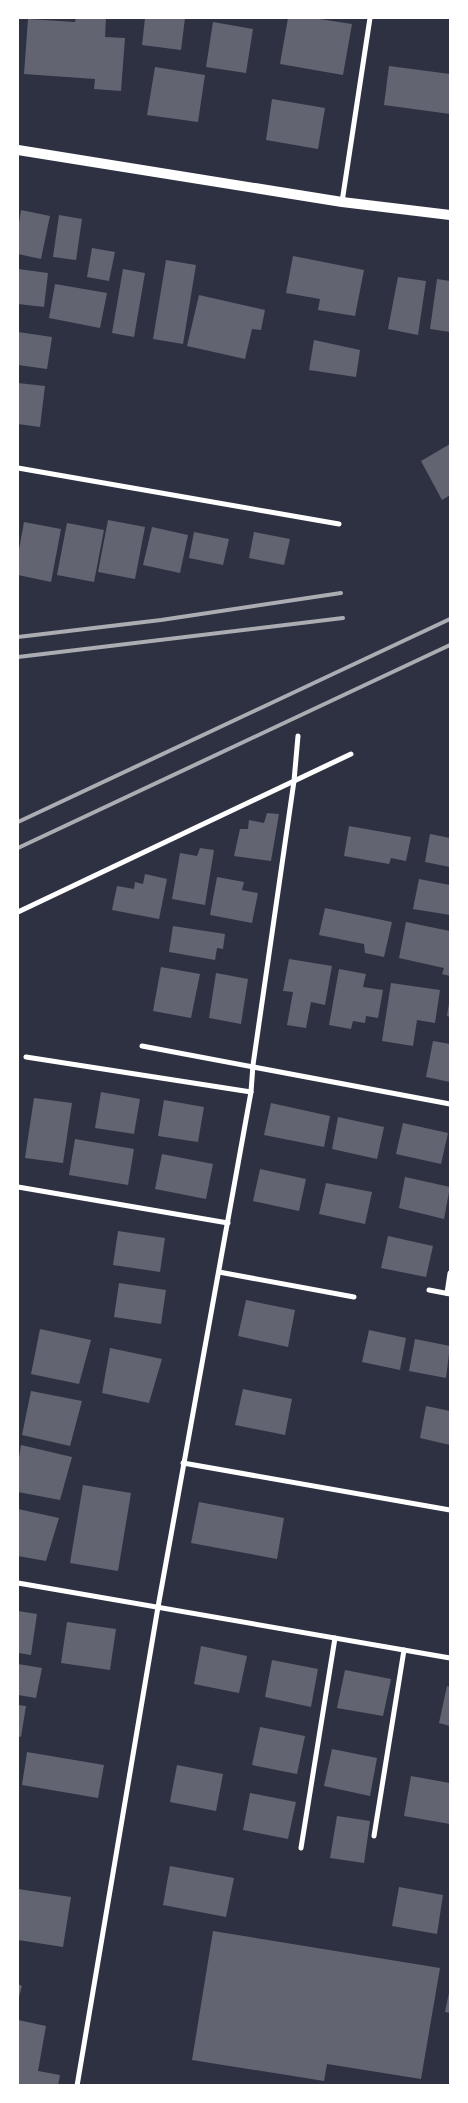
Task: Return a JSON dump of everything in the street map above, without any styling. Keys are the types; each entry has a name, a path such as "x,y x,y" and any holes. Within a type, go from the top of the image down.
{"main road":[{"path":"18,150 342,202 450,215"}],"street":[{"path":"342,202 370,18"},
{"path":"18,468 339,524"},
{"path":"77,2086 183,1463 251,1092 253,1066 294,781 298,736"},
{"path":"18,912 351,754"},
{"path":"142,1046 450,1104"},
{"path":"26,1057 251,1092"},
{"path":"18,1188 228,1223"},
{"path":"219,1272 354,1297"},
{"path":"429,1290 449,1294 450,1273"},
{"path":"183,1463 450,1510"},
{"path":"18,1583 450,1658"},
{"path":"301,1848 335,1638"},
{"path":"374,1836 404,1650"}],"building":[{"path":"76,18 106,18 105,37 125,38 121,91 94,89 95,79 24,74 28,19 75,22"},
{"path":"145,18 185,18 181,50 142,45"},
{"path":"288,18 313,18 352,24 343,75 280,64"},
{"path":"213,22 253,29 246,73 206,67"},
{"path":"389,66 450,74 450,114 384,105"},
{"path":"155,67 205,75 198,122 147,115"},
{"path":"272,99 325,108 318,149 266,140"},
{"path":"21,210 50,216 41,259 18,254 18,229"},
{"path":"59,215 82,219 76,260 53,257"},
{"path":"92,248 115,252 109,281 87,277"},
{"path":"293,256 364,270 355,316 318,310 320,299 286,293"},
{"path":"166,260 196,265 183,344 153,339"},
{"path":"18,269 48,273 44,307 18,304"},
{"path":"123,269 145,273 134,337 112,333"},
{"path":"398,277 426,281 418,335 388,329"},
{"path":"437,279 450,281 450,332 430,329"},
{"path":"55,284 107,293 100,328 49,318"},
{"path":"199,295 265,310 261,330 252,329 245,359 187,346"},
{"path":"18,332 52,337 47,369 18,365"},
{"path":"314,340 360,350 356,377 309,370"},
{"path":"18,383 45,386 40,427 18,424"},
{"path":"450,444 450,495 442,500 421,461"},
{"path":"108,520 145,527 135,579 98,572"},
{"path":"24,522 61,529 51,582 18,575 18,555"},
{"path":"67,523 104,530 94,582 57,575"},
{"path":"152,527 188,535 180,573 143,565"},
{"path":"194,532 229,539 223,565 189,558"},
{"path":"254,532 290,539 284,565 249,558"},
{"path":"267,813 279,814 271,861 234,856 240,829 248,829 249,820 264,823"},
{"path":"349,826 411,837 406,861 391,858 389,864 344,856"},
{"path":"430,834 450,838 450,867 425,862"},
{"path":"200,848 214,850 205,905 172,899 180,853 197,856"},
{"path":"145,874 167,879 159,919 112,910 117,886 134,889 135,882 143,884"},
{"path":"217,877 244,882 242,890 258,893 252,923 210,915"},
{"path":"419,879 450,885 450,915 413,909"},
{"path":"325,908 392,922 384,957 365,953 364,944 319,935"},
{"path":"406,922 450,931 450,976 442,974 444,968 399,958"},
{"path":"173,926 225,934 223,949 217,948 215,960 169,952"},
{"path":"289,959 332,966 325,1005 311,1002 306,1028 287,1025 293,992 283,991"},
{"path":"161,967 200,974 191,1018 153,1011"},
{"path":"339,969 366,974 363,987 383,990 378,1018 366,1016 365,1023 353,1021 351,1029 329,1025"},
{"path":"216,973 248,979 241,1024 209,1018"},
{"path":"391,983 440,990 435,1023 417,1020 413,1046 382,1041"},
{"path":"450,1003 450,1017 447,1016"},
{"path":"433,1041 450,1044 450,1082 426,1077"},
{"path":"101,1092 140,1099 134,1134 95,1128"},
{"path":"34,1098 72,1103 63,1163 25,1158"},
{"path":"164,1100 204,1107 198,1142 158,1136"},
{"path":"271,1103 330,1116 324,1147 264,1135"},
{"path":"338,1117 384,1127 377,1159 332,1149"},
{"path":"403,1123 448,1133 441,1164 396,1154"},
{"path":"75,1139 134,1149 128,1185 69,1175"},
{"path":"162,1154 213,1164 206,1199 155,1189"},
{"path":"260,1169 306,1179 299,1211 253,1201"},
{"path":"405,1177 450,1187 444,1219 399,1208"},
{"path":"326,1183 372,1192 365,1224 319,1214"},
{"path":"118,1231 165,1238 160,1272 113,1265"},
{"path":"388,1236 433,1246 426,1277 381,1268"},
{"path":"119,1283 166,1290 161,1324 114,1317"},
{"path":"246,1300 295,1310 288,1347 238,1336"},
{"path":"40,1329 91,1340 79,1384 31,1374"},
{"path":"369,1330 406,1338 400,1370 362,1362"},
{"path":"415,1339 450,1346 446,1378 409,1371"},
{"path":"110,1348 162,1359 149,1403 102,1393"},
{"path":"243,1389 292,1399 285,1435 235,1425"},
{"path":"31,1391 82,1401 70,1446 22,1435"},
{"path":"426,1406 450,1411 450,1445 420,1438"},
{"path":"21,1445 72,1457 60,1500 18,1492 18,1463"},
{"path":"83,1485 131,1493 118,1571 70,1563"},
{"path":"199,1502 284,1518 277,1559 191,1543"},
{"path":"18,1509 59,1518 46,1561 18,1556"},
{"path":"18,1611 37,1614 31,1655 18,1653"},
{"path":"67,1622 116,1629 110,1670 61,1663"},
{"path":"201,1646 247,1656 239,1693 194,1684"},
{"path":"272,1660 318,1669 311,1707 265,1697"},
{"path":"18,1664 42,1668 36,1698 18,1695"},
{"path":"345,1670 391,1679 383,1716 337,1708"},
{"path":"447,1686 450,1687 450,1726 439,1723"},
{"path":"18,1705 26,1706 21,1737 18,1736"},
{"path":"260,1727 305,1736 297,1774 252,1765"},
{"path":"332,1749 377,1758 370,1796 324,1786"},
{"path":"27,1752 104,1765 98,1798 22,1785"},
{"path":"177,1765 223,1774 216,1811 170,1802"},
{"path":"411,1776 450,1783 450,1824 404,1816"},
{"path":"250,1793 296,1802 288,1839 243,1830"},
{"path":"337,1816 370,1821 364,1863 330,1858"},
{"path":"170,1866 234,1878 226,1917 163,1905"},
{"path":"399,1887 443,1895 437,1934 392,1926"},
{"path":"18,1889 71,1897 63,1947 18,1940"},
{"path":"213,1931 440,1968 421,2079 327,2064 324,2081 192,2060"},
{"path":"18,1984 22,1986 18,2000"},
{"path":"450,1988 450,2013 445,2012"},
{"path":"18,2020 46,2026 38,2071 60,2075 58,2086 18,2086"}],"railway":[{"path":"18,637 161,620 341,593"},
{"path":"18,657 343,618"},
{"path":"18,822 450,619"},
{"path":"18,848 450,645"}]}
